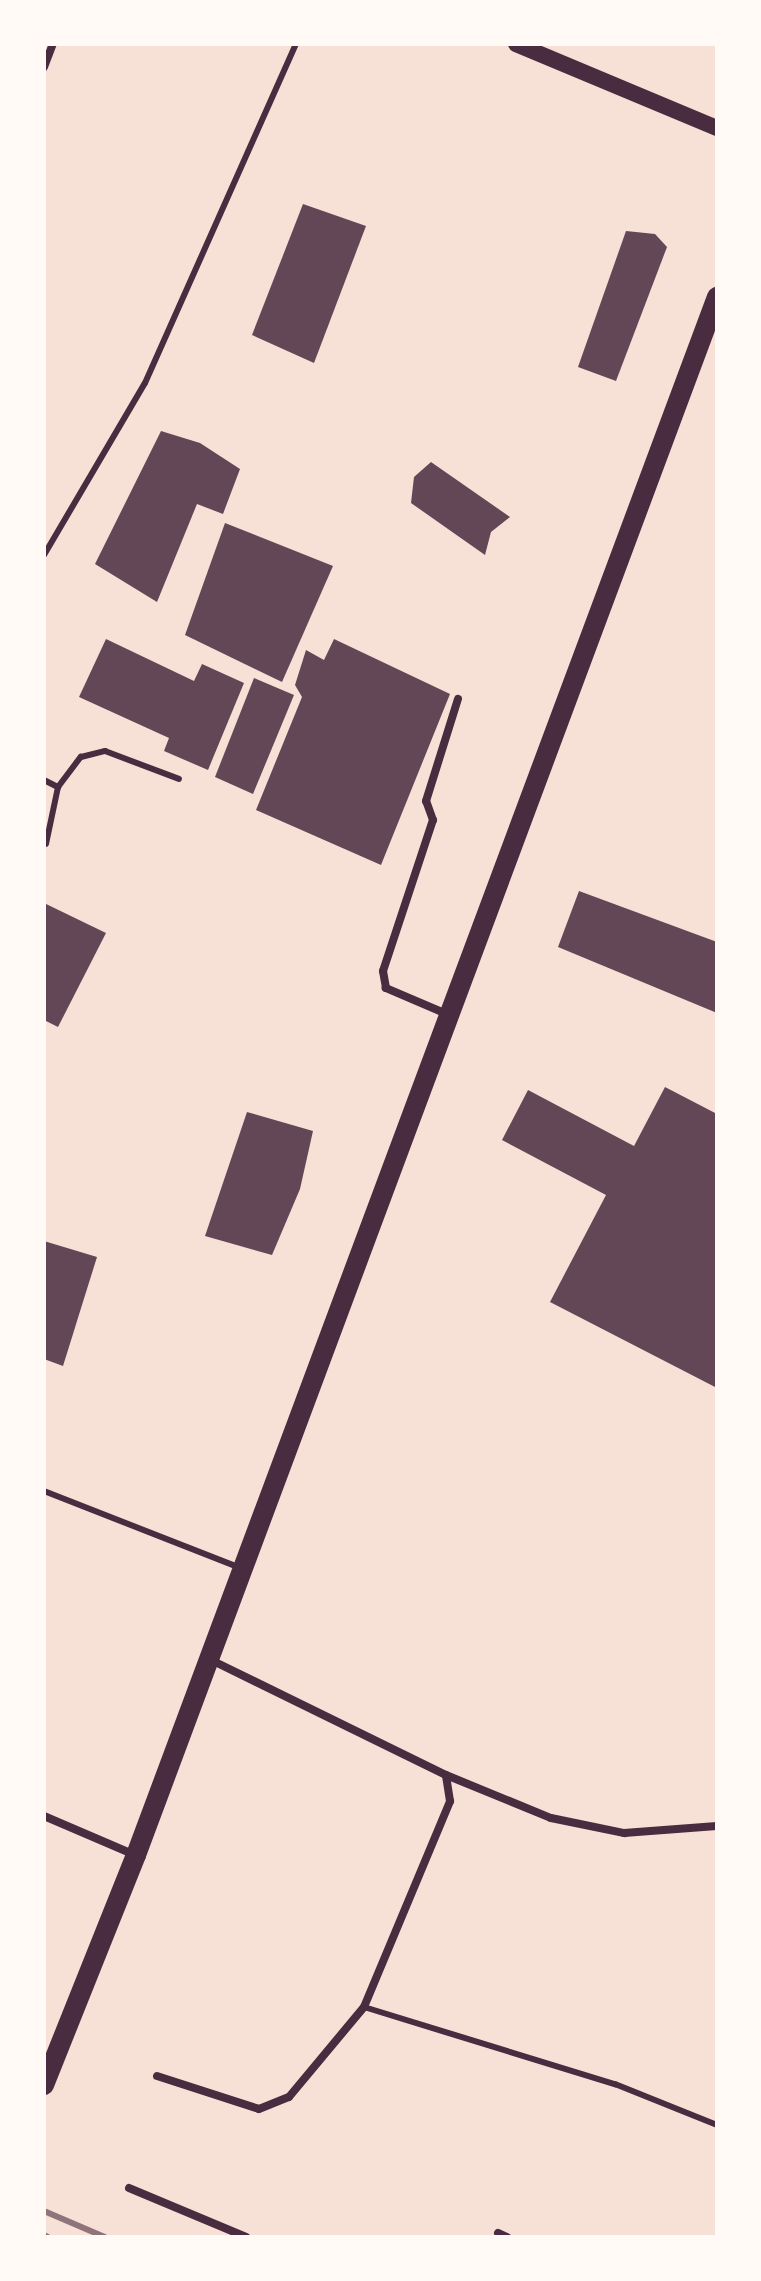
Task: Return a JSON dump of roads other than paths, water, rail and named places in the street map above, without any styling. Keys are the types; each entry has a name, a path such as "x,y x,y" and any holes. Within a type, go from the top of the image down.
{"main road":[{"path":"516,44 717,128"},
{"path":"44,2085 136,1855 717,297"}],"street":[{"path":"44,67 53,44"},
{"path":"450,1016 386,988 383,971 433,820 426,801 458,699"},
{"path":"208,1659 446,1775 551,1818 609,1830 716,1827"},
{"path":"157,2076 259,2109 289,2097 364,2007 450,1801 446,1775"},
{"path":"44,1816 136,1855"},
{"path":"129,2188 246,2237"},
{"path":"498,2233 507,2237"}],"lane":[{"path":"44,555 145,383 296,44"},
{"path":"46,844 58,787 81,757 105,751 179,779"},
{"path":"44,780 58,787"},
{"path":"44,1491 242,1568"},
{"path":"364,2007 615,2084 717,2125"}],"railway":[{"path":"44,2211 105,2237"},
{"path":"44,2235 48,2237"}]}
